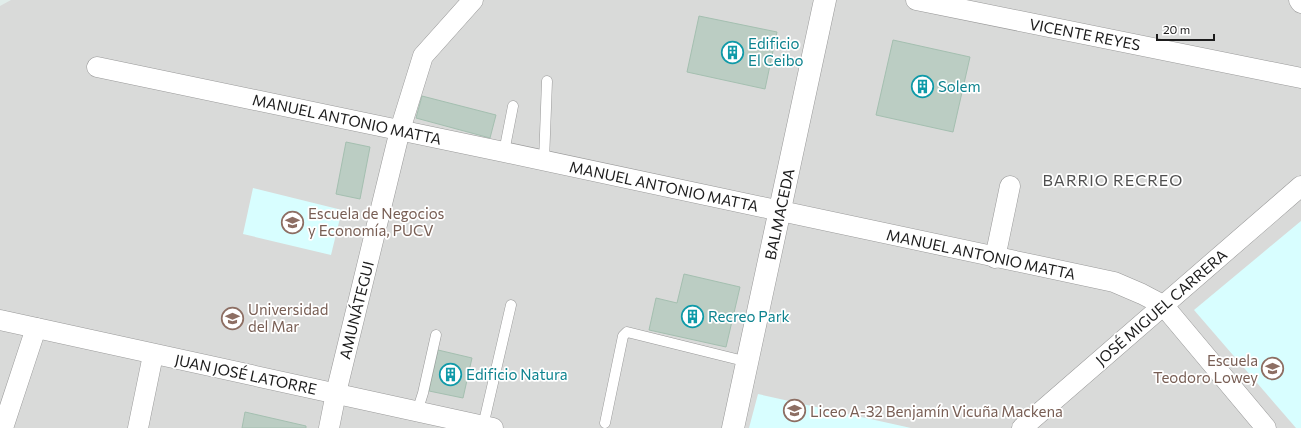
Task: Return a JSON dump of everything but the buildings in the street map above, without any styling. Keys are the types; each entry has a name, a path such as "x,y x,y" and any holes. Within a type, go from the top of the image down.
{"street":[{"name":"AMUNÁTEGUI","path":"329,428 400,130 423,56 473,0"},
{"name":"BALMACEDA","path":"733,428 825,0"},
{"name":"VICENTE REYES","path":"916,0 1301,78"},
{"name":"MANUEL ANTONIO MATTA","path":"97,67 780,210 994,258 1114,282 1164,305 1266,428"},
{"path":"994,258 1010,186"},
{"name":"JOSÉ MIGUEL CARRERA","path":"1022,428 1301,186"},
{"name":"JUAN JOSÉ LATORRE","path":"0,320 488,427"},
{"path":"3,428 36,328"},
{"path":"138,428 153,354"}],"lane":[{"path":"544,161 547,81"},
{"path":"504,152 513,106"},
{"path":"488,427 511,305"},
{"path":"605,423 623,336 627,332 748,362"},
{"path":"417,412 423,393 436,335"}],"shaded area":[{"path":"11,0 1301,0 1301,428 0,428 0,6"},
{"name":"Escuela de Negocios y Economía, PUCV","path":"253,188 342,210 331,255 243,234"},
{"name":"Escuela Teodoro Lowey","path":"1301,221 1301,428 1296,428 1194,310"},
{"name":"Liceo A-32 Benjamín Vicuña Mackena","path":"758,394 911,428 749,428"}],"place":[{"name":"Edificio El Ceibo","path":"732,52"},
{"name":"Solem","path":"923,86"},
{"name":"Escuela de Negocios y Economía, PUCV","path":"292,222"},
{"name":"Recreo Park","path":"692,316"},
{"name":"Universidad del Mar","path":"232,318"},
{"name":"Escuela Teodoro Lowey","path":"1273,369"},
{"name":"Edificio Natura","path":"451,374"},
{"name":"Liceo A-32 Benjamín Vicuña Mackena","path":"794,411"}],"district":[{"name":"BARRIO RECREO","path":"1113,179"}]}
